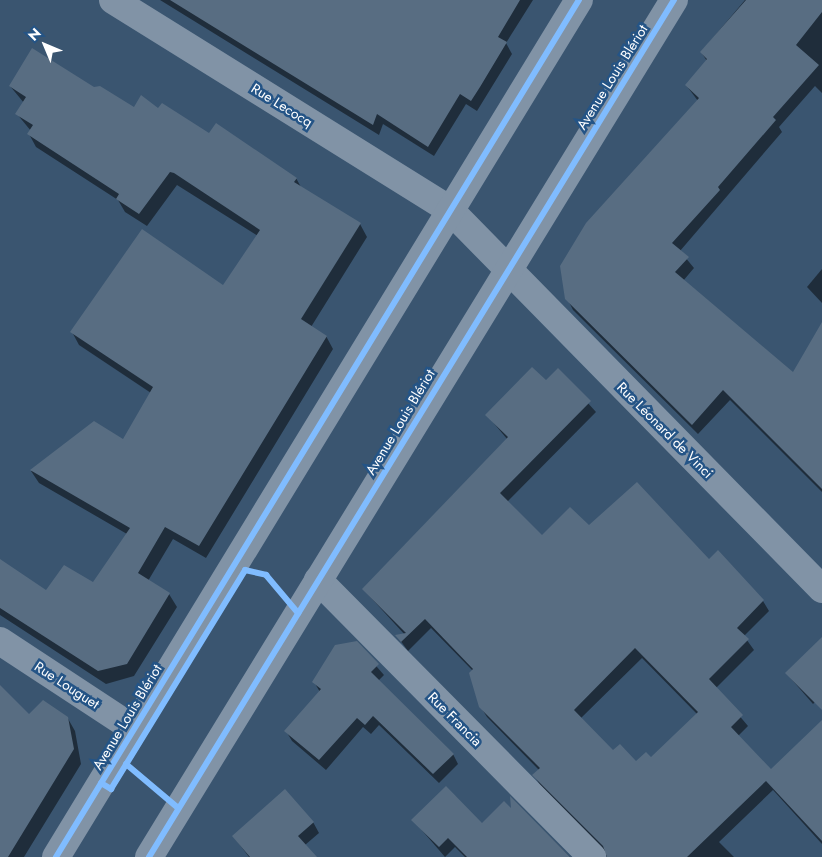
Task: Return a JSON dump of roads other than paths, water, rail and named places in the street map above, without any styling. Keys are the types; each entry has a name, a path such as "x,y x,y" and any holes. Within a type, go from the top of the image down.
{"street":[{"name":"Rue Lecocq","path":"113,0 450,210"},
{"name":"Avenue Louis Blériot","path":"56,857 578,0"},
{"name":"Avenue Louis Blériot","path":"151,856 674,0"},
{"path":"450,210 507,271"},
{"name":"Rue Léonard de Vinci","path":"507,271 822,589"},
{"name":"Rue Francia","path":"318,580 592,857"},
{"name":"Rue Louguet","path":"0,641 134,728"}]}
